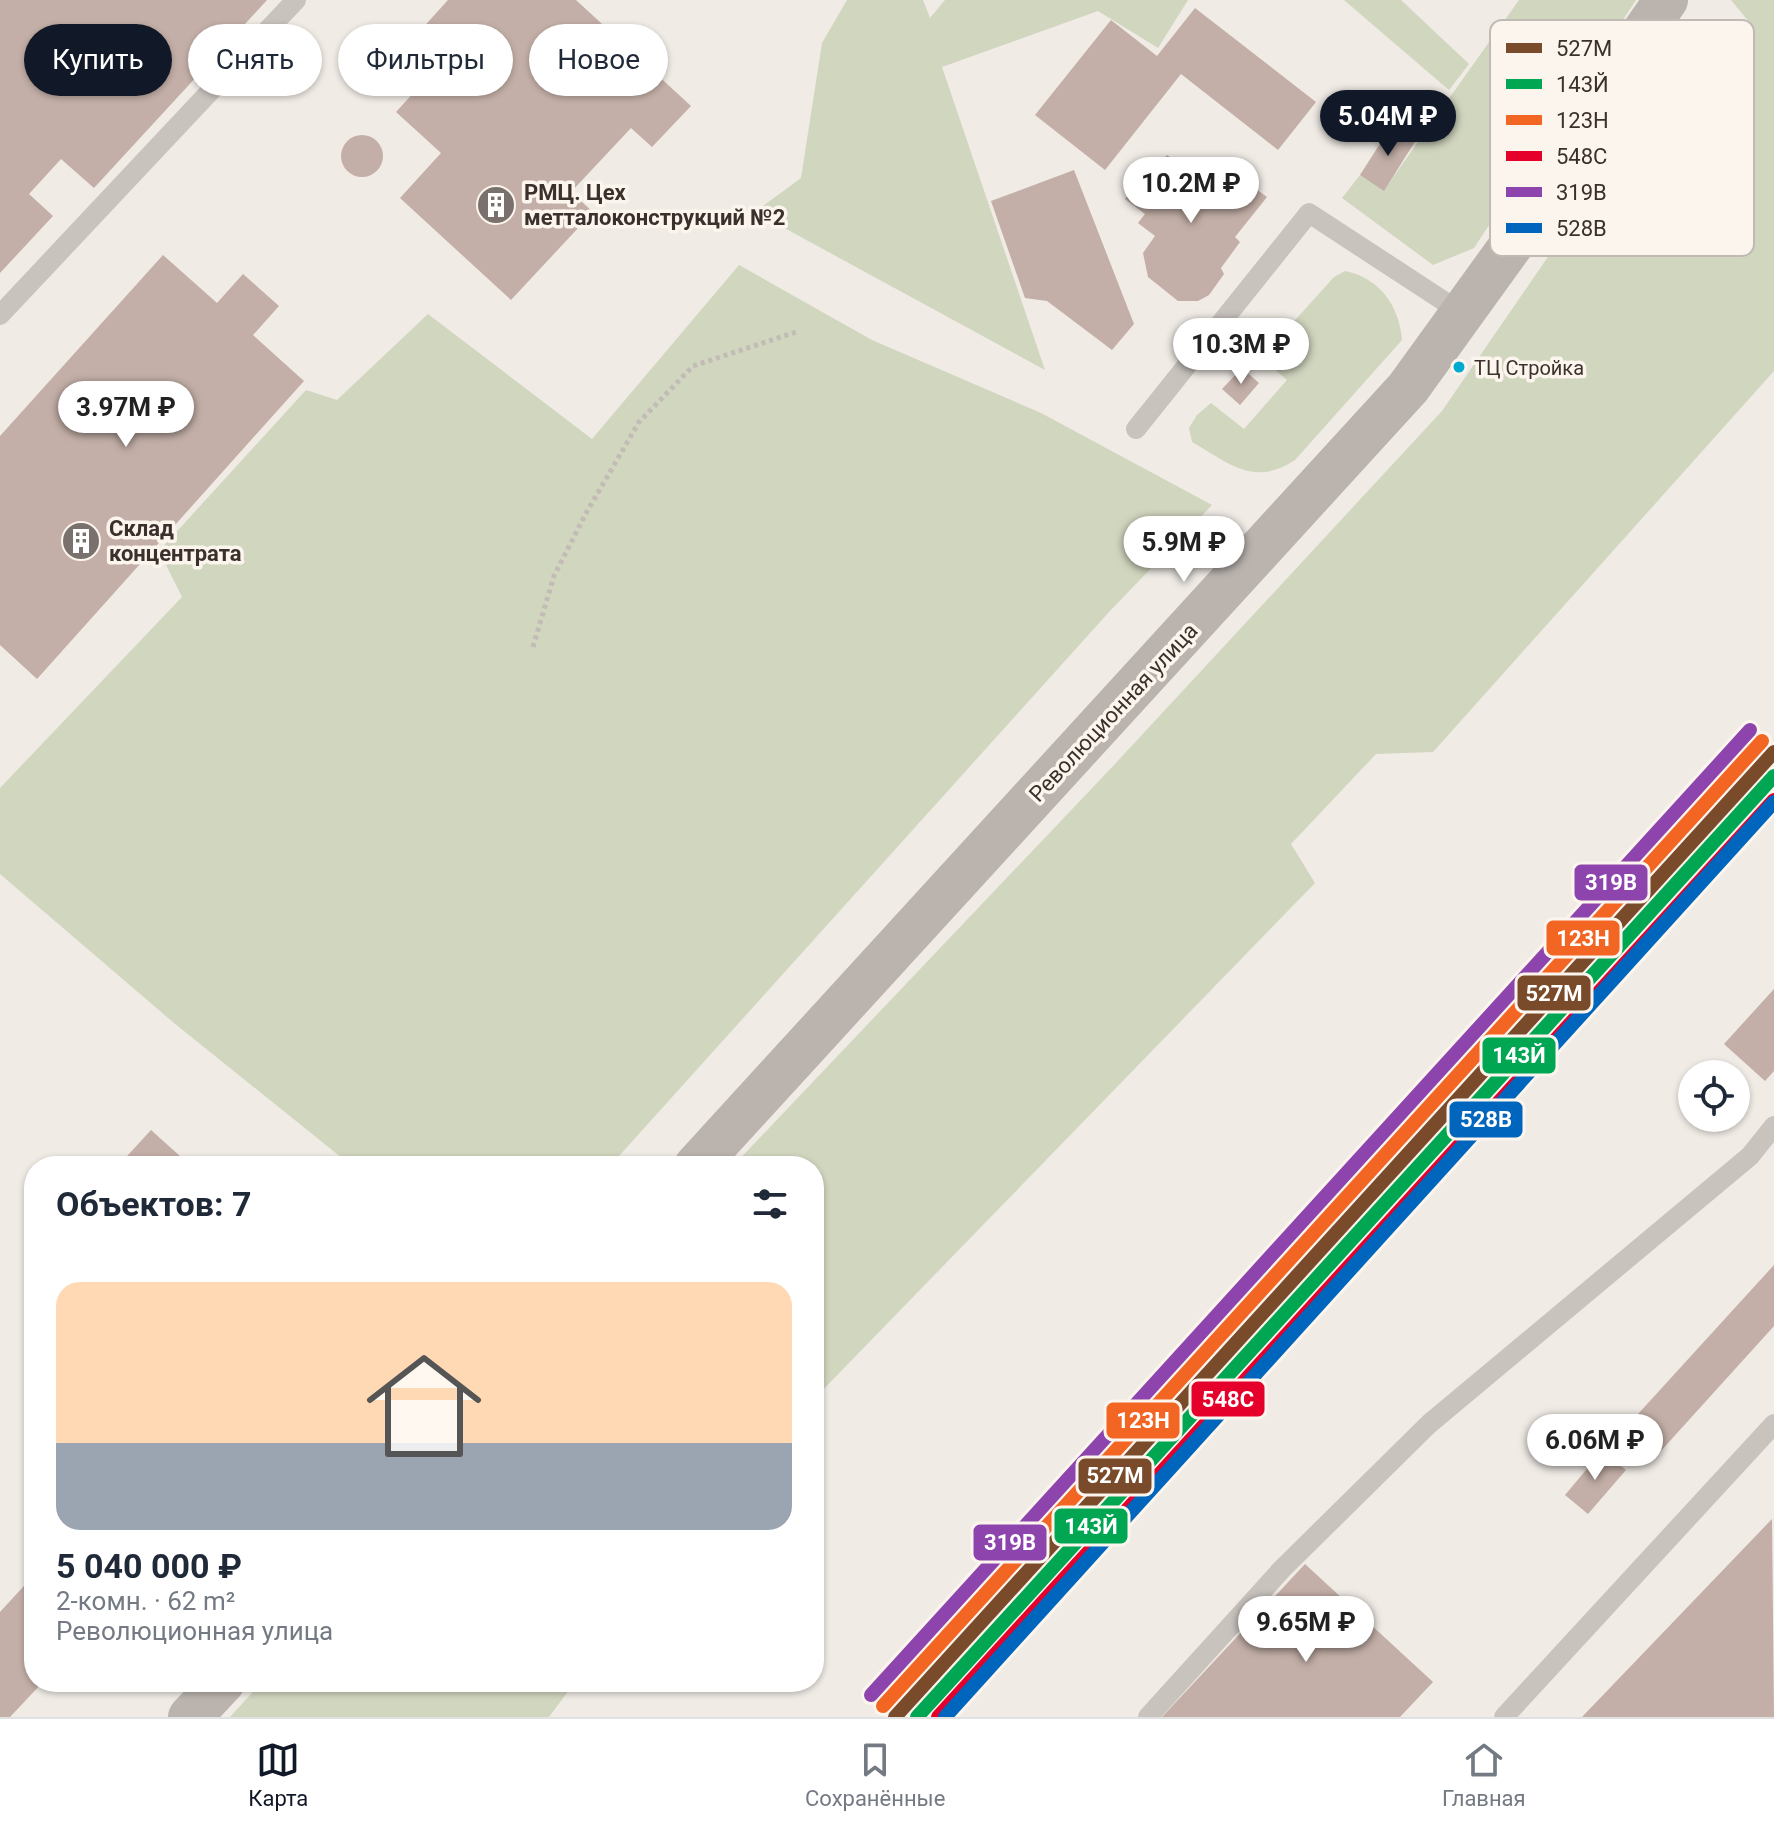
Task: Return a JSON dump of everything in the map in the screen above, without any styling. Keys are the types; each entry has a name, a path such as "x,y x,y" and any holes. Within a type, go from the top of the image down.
{"street":[{"name":"Революционная улица","path":"1652,20 1666,0"},
{"name":"Революционная улица","path":"705,1156 1408,388 1503,256"},
{"path":"190,1717 214,1692"}],"lane":[{"path":"0,315 296,0"},
{"path":"1136,429 1309,213 1462,313"},
{"path":"1148,1717 1282,1569 1429,1424 1750,1156 1774,1126"},
{"path":"1504,1717 1774,1424"}],"path":[{"path":"533,647 554,576 639,422 693,366 796,332"}],"green space":[{"path":"847,0 923,0 930,18 945,0 1188,0 1158,48 1098,11 942,67 1045,370 755,212 801,178 822,43"},
{"path":"1344,0 1401,0 1469,64 1449,90"},
{"path":"1519,0 1636,0 1623,20 1505,20"},
{"path":"1731,0 1774,0 1774,371 1433,752 1376,754 1291,844 1315,883 824,1389 824,1156 743,1156 1114,765 1442,411 1549,256 1754,256 1754,20 1748,20"},
{"path":"1490,41 1490,224 1474,248 1433,265 1342,198 1360,175 1384,190"},
{"path":"739,265 872,340 1041,413 1212,505 1109,612 619,1156 340,1156 174,1023 0,874 0,788 182,597 159,551 306,390 337,400 428,314 592,439"},
{"path":"1345,271 1368,280 1386,295 1397,316 1402,340 1295,460 1267,472 1254,472 1230,464 1192,442 1189,428 1197,415 1211,403 1244,429 1287,380 1261,358 1334,277"},
{"path":"253,1692 568,1692 549,1717 230,1717"}],"building":[{"path":"0,0 267,0 245,24 188,24 188,86 94,188 61,159 29,194 53,216 0,273"},
{"path":"448,0 576,0 602,24 529,24 529,96 668,96 668,85 691,106 652,147 631,128 571,192 593,212 511,300 400,198 441,153 396,112 411,96 513,96 513,24 426,24"},
{"path":"1195,8 1316,102 1278,150 1181,74 1105,170 1035,115 1111,20 1157,56"},
{"path":"1392,125 1416,140 1384,191 1360,175"},
{"path":"362,135 377,141 383,156 377,171 362,177 347,171 341,156 347,141"},
{"path":"1167,155 1206,181 1220,171 1230,170 1267,197 1235,237 1240,242 1221,268 1224,274 1209,295 1198,301 1178,301 1148,277 1143,253 1155,236 1138,223 1145,214 1125,199 1155,159 1161,162"},
{"path":"1074,170 1134,324 1112,350 1047,301 1025,298 991,201"},
{"name":"Склад концентрата","path":"163,255 217,303 243,274 279,306 253,335 304,381 37,679 0,645 0,436"},
{"path":"1242,368 1259,383 1240,405 1222,389"},
{"path":"1774,989 1774,1071 1765,1081 1750,1067 1750,1060 1742,1060 1724,1044"},
{"path":"151,1130 180,1156 127,1156"},
{"path":"1774,1265 1774,1326 1659,1453 1628,1425"},
{"path":"1602,1451 1626,1470 1588,1514 1565,1495"},
{"path":"1772,1519 1774,1717 1582,1717"},
{"path":"1305,1564 1433,1682 1400,1717 1162,1717"},
{"path":"24,1586 24,1692 34,1692 10,1717 0,1717 0,1612"}],"transit line":[{"name":"319В","path":"871,1695 1750,730"},
{"name":"123Н","path":"883,1706 1762,741"},
{"name":"527М","path":"895,1717 1774,752"},
{"name":"143Й","path":"917,1717 1774,776"},
{"name":"548С","path":"938,1717 1774,800"},
{"name":"528В","path":"945,1717 1774,802"}],"place":[{"name":"РМЦ. Цех метталоконструкций №2","path":"496,205"},
{"name":"ТЦ Стройка","path":"1459,367"},
{"name":"Склад концентрата","path":"81,541"}]}
